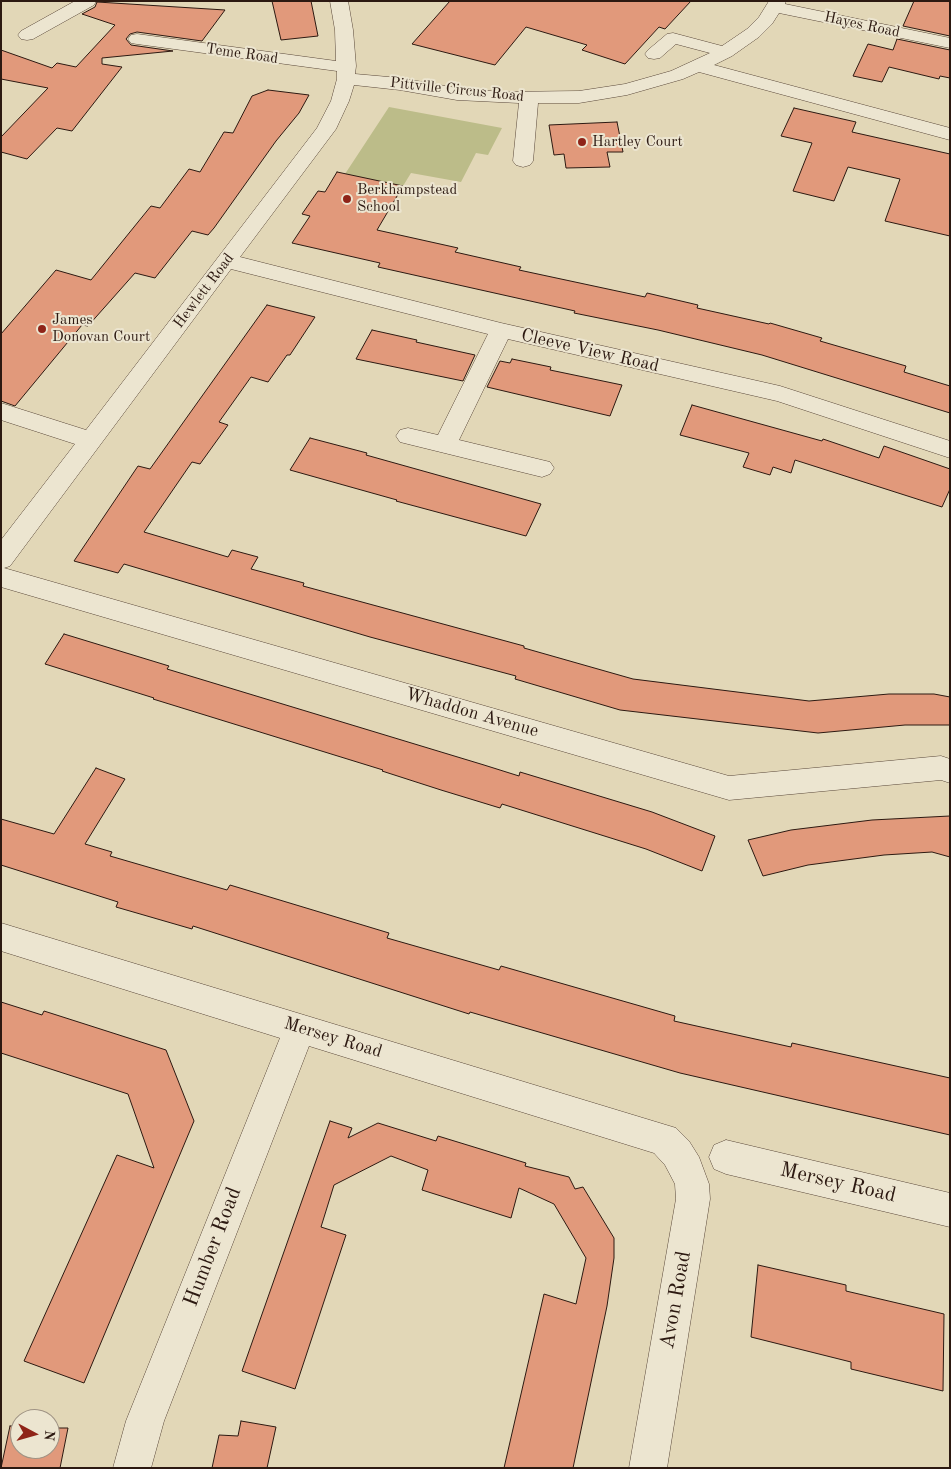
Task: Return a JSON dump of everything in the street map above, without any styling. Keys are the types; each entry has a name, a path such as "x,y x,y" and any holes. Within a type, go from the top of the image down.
{"street":[{"path":"27,35 88,1"},
{"name":"Hewlett Road","path":"1,560 326,129 340,101 347,72 344,30 339,1"},
{"name":"Pittville Circus Road","path":"347,72 400,84 466,95 528,98 579,96 628,89 677,75 726,52 753,33 777,4"},
{"name":"Hayes Road","path":"777,4 950,43"},
{"path":"654,54 673,38 726,52"},
{"name":"Teme Road","path":"137,39 332,66 347,72"},
{"path":"698,66 950,134"},
{"path":"523,161 528,98"},
{"name":"Cleeve View Road","path":"227,261 501,330 780,394 950,450"},
{"path":"444,445 501,330"},
{"path":"1,411 90,440"},
{"path":"408,436 542,468"},
{"name":"Whaddon Avenue","path":"1,577 729,788 941,768 950,771"},
{"name":"Mersey Road","path":"1,937 664,1140"},
{"name":"Humber Road","path":"132,1468 145,1421 300,1028"},
{"name":"Avon Road","path":"648,1468 693,1199 692,1184 687,1169 677,1153 664,1140"},
{"name":"Mersey Road","path":"726,1157 950,1210"}],"green space":[{"path":"389,107 502,128 488,155 476,153 461,182 411,173 403,186 345,174"}],"building":[{"path":"272,1 311,1 318,36 281,40"},
{"path":"450,1 691,1 665,29 659,27 625,64 582,50 587,45 526,27 495,65 412,44"},
{"path":"914,1 950,1 950,36 903,26"},
{"path":"97,2 225,10 202,41 137,32 130,34 126,39 131,45 173,51 102,58 102,64 122,67 72,131 57,128 27,159 1,152 1,137 48,88 1,79 1,50 52,68 57,63 76,67 115,25 82,14 95,7"},
{"path":"897,39 950,50 950,78 940,76 939,79 889,67 882,82 853,76 868,44 893,50"},
{"path":"268,90 309,95 299,113 276,141 208,235 192,231 155,278 135,273 88,326 82,325 15,406 1,401 1,334 56,270 91,280 151,206 160,208 189,169 200,172 224,132 233,133 252,96"},
{"path":"794,108 856,122 852,132 950,154 950,236 885,221 900,179 848,167 834,201 793,191 812,143 781,136"},
{"name":"Hartley Court","path":"617,122 623,152 607,152 610,167 566,168 564,154 554,155 549,125"},
{"path":"337,172 403,186 377,230 458,248 455,252 521,267 519,270 645,297 647,293 698,305 697,308 770,323 822,338 820,341 906,366 904,372 950,386 950,413 762,355 378,267 380,263 292,243 310,216 302,214 318,191 325,192"},
{"path":"267,305 315,317 290,355 287,355 268,382 251,377 219,422 228,425 200,464 192,462 144,532 228,557 232,550 258,557 251,569 304,583 303,586 524,646 524,648 633,679 809,701 889,694 934,694 950,697 950,725 905,725 818,733 620,710 515,679 516,676 370,637 124,564 118,573 74,561 138,466 150,469"},
{"path":"372,330 475,355 463,381 356,359"},
{"path":"512,359 551,367 550,370 622,385 610,416 487,387 500,361 510,363"},
{"path":"692,405 822,441 823,439 879,458 884,446 950,469 950,489 942,507 795,460 791,473 773,467 770,475 743,467 749,453 680,435"},
{"path":"310,438 541,504 526,536 290,470"},
{"path":"64,634 169,666 167,669 519,776 520,772 652,812 715,836 702,871 646,849 502,804 500,808 441,790 45,664"},
{"path":"96,768 125,779 85,844 112,852 110,856 227,890 230,885 389,933 387,938 499,970 501,966 675,1016 674,1021 791,1047 792,1043 950,1078 950,1135 680,1073 470,1012 469,1014 193,926 192,929 116,907 118,902 1,865 1,819 54,834"},
{"path":"950,816 950,857 932,852 884,855 808,865 763,876 748,840 791,830 872,820"},
{"path":"1,1002 42,1015 44,1011 166,1050 194,1121 84,1383 24,1361 117,1155 154,1168 128,1094 1,1053"},
{"path":"330,1121 352,1128 348,1138 378,1123 436,1141 438,1136 526,1163 525,1166 569,1177 575,1189 583,1187 614,1238 614,1258 607,1306 573,1468 504,1468 544,1294 576,1304 586,1258 554,1204 519,1188 511,1218 422,1190 428,1170 391,1156 334,1185 321,1227 346,1235 295,1389 242,1371"},
{"path":"758,1265 846,1285 846,1291 944,1314 943,1391 851,1369 851,1362 751,1337"},
{"path":"241,1421 276,1427 267,1468 212,1468 219,1435 238,1436"},
{"path":"10,1426 10,1459 60,1459 60,1428 68,1428 60,1468 1,1468"}],"place":[{"name":"Hartley Court","path":"582,142"},
{"name":"Berkhampstead School","path":"347,199"},
{"name":"James Donovan Court","path":"42,329"}]}
